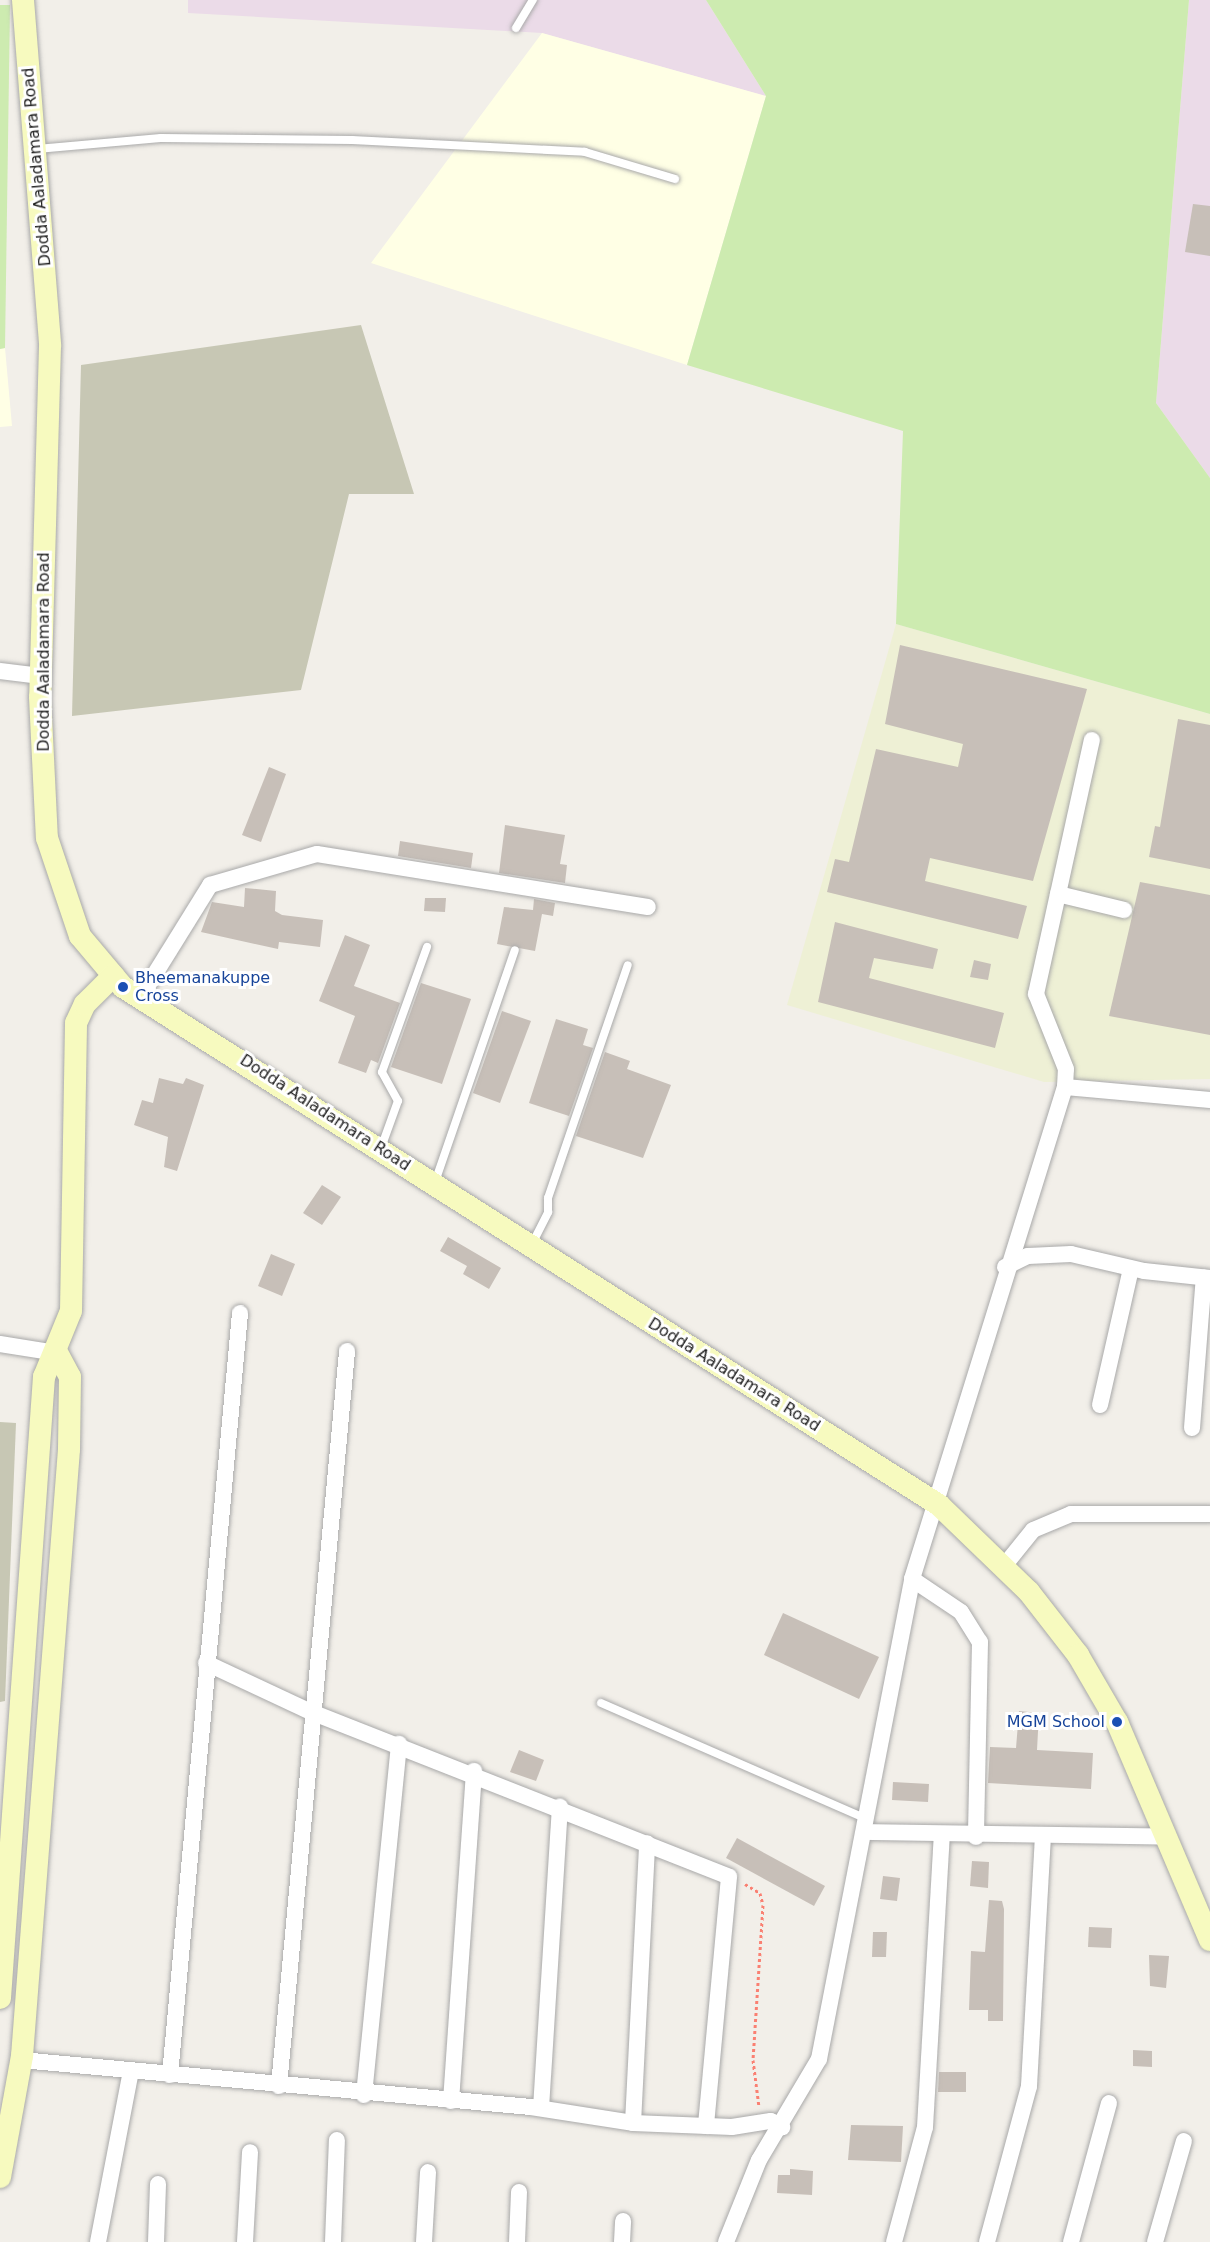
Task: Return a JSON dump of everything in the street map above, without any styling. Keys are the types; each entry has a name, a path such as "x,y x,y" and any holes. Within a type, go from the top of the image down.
{"main road":[{"name":"Dodda Aaladamara Road","path":"23,0 37,149 50,346 41,676 47,838 80,936 113,976 140,998 435,1183 939,1505 1004,1566 1078,1655 1118,1722 1206,1918 1210,1940"},
{"path":"0,1998 44,1377 57,1353 71,1311 76,1023 85,1004 113,976"},
{"path":"0,2177 21,2060 69,1449 70,1377 57,1353"}],"street":[{"path":"0,671 41,676"},
{"path":"726,2242 776,2124 819,2059 867,1826 912,1579 939,1505 1005,1267 1065,1087 1066,1069 1036,994 1092,740"},
{"path":"140,998 210,885 317,854 648,907"},
{"path":"1058,894 1124,910"},
{"path":"1065,1087 1210,1100"},
{"path":"1005,1267 1028,1256 1071,1254 1131,1268 1207,1278 1192,1428"},
{"path":"1100,1405 1131,1268"},
{"path":"170,2075 206,1663 240,1313"},
{"path":"0,1344 57,1353"},
{"path":"279,2086 311,1712 347,1351"},
{"path":"1004,1566 1033,1530 1071,1514 1210,1514"},
{"path":"912,1579 961,1612 980,1642 976,1837"},
{"path":"206,1663 311,1712 474,1772 729,1877 706,2126"},
{"path":"364,2095 399,1744"},
{"path":"451,2101 474,1772"},
{"path":"541,2108 560,1807"},
{"path":"867,1826 942,1836 1168,1837"},
{"path":"894,2242 925,2127 942,1836"},
{"path":"987,2242 1029,2086 1043,1838"},
{"path":"633,2123 647,1843"},
{"path":"21,2060 364,2095 541,2108 633,2123 706,2126 776,2124"},
{"path":"98,2242 131,2071"},
{"path":"1071,2242 1109,2103"},
{"path":"333,2242 337,2140"},
{"path":"1155,2242 1184,2140"},
{"path":"245,2242 250,2152"},
{"path":"424,2242 428,2172"},
{"path":"156,2242 158,2184"},
{"path":"517,2242 519,2192"},
{"path":"622,2242 623,2221"}],"lane":[{"path":"516,28 533,0"},
{"path":"37,149 161,138 352,140 585,152 675,179"},
{"path":"381,1149 398,1101 382,1072 427,947"},
{"path":"435,1183 515,950"},
{"path":"531,1246 548,1212 548,1198 628,966"},
{"path":"601,1703 867,1826"}],"path":[{"path":"729,1877 760,1893 764,1905 753,2060 759,2108 776,2124"}],"shaded area":[{"path":"188,0 706,0 766,96 542,33 188,13"},
{"path":"1189,0 1210,0 1210,478 1156,403"},
{"path":"542,33 766,96 687,365 371,263"},
{"path":"361,325 414,494 349,494 301,690 72,716 81,365"},
{"path":"5,348 12,426 0,427 0,349"},
{"path":"896,624 1210,714 1210,1079 1044,1082 787,1005"},
{"path":"0,1422 16,1423 5,1701 0,1702"}],"green space":[{"path":"706,0 1189,0 1156,403 1210,478 1210,714 896,624 903,431 687,365 766,96"},
{"path":"0,5 10,5 5,348 0,349"}],"building":[{"path":"1193,204 1210,206 1210,256 1185,252"},
{"path":"900,645 1087,689 1033,881 930,858 925,881 1027,906 1018,939 827,892 835,859 849,862 876,749 958,767 963,744 885,724"},
{"path":"1178,719 1210,725 1210,869 1149,857 1155,826 1160,827"},
{"path":"269,767 286,774 261,842 242,835"},
{"path":"505,825 565,835 560,864 567,865 565,883 499,873"},
{"path":"400,841 473,853 471,868 398,856"},
{"path":"1140,882 1210,895 1210,1035 1109,1016"},
{"path":"245,888 276,891 275,911 282,915 323,920 320,947 279,942 278,949 201,932 212,902 244,907"},
{"path":"425,898 446,898 445,912 424,911"},
{"path":"534,899 555,903 553,916 542,914 535,951 497,944 504,907 533,910"},
{"path":"835,922 938,949 933,969 874,958 869,978 1004,1013 995,1048 818,1002"},
{"path":"345,935 370,945 354,986 400,1003 378,1063 371,1060 366,1073 338,1063 355,1016 319,1001"},
{"path":"974,960 991,964 988,980 970,977"},
{"path":"421,983 471,999 442,1084 391,1067"},
{"path":"502,1011 531,1021 500,1103 473,1093"},
{"path":"556,1019 588,1029 583,1045 593,1048 569,1116 529,1103"},
{"path":"605,1052 630,1061 627,1069 671,1085 643,1158 576,1136"},
{"path":"159,1078 183,1084 186,1078 204,1085 177,1171 164,1167 168,1137 134,1125 142,1100 153,1103"},
{"path":"322,1185 341,1197 322,1225 303,1213"},
{"path":"448,1237 501,1268 489,1289 463,1274 467,1266 440,1251"},
{"path":"271,1254 295,1264 282,1296 258,1286"},
{"path":"783,1613 879,1657 859,1699 764,1655"},
{"path":"1019,1711 1039,1713 1037,1750 1093,1753 1091,1789 988,1783 990,1747 1016,1748"},
{"path":"519,1750 544,1760 536,1781 510,1772"},
{"path":"893,1782 929,1784 928,1802 892,1800"},
{"path":"737,1838 825,1886 814,1906 726,1858"},
{"path":"972,1861 989,1862 988,1888 970,1886"},
{"path":"883,1876 900,1878 897,1901 880,1899"},
{"path":"989,1900 1002,1901 1004,1909 1003,2021 988,2021 988,2010 969,2010 971,1951 985,1952"},
{"path":"1089,1927 1112,1928 1111,1948 1088,1947"},
{"path":"873,1932 887,1932 886,1957 872,1957"},
{"path":"1149,1955 1169,1956 1166,1988 1150,1986"},
{"path":"1133,2050 1152,2051 1152,2067 1133,2066"},
{"path":"939,2072 966,2072 966,2092 938,2092"},
{"path":"851,2125 903,2126 901,2162 848,2160"},
{"path":"790,2169 813,2171 812,2195 777,2193 778,2175 790,2175"}],"place":[{"name":"Bheemanakuppe Cross","path":"123,987"},
{"name":"MGM School","path":"1117,1722"}]}
